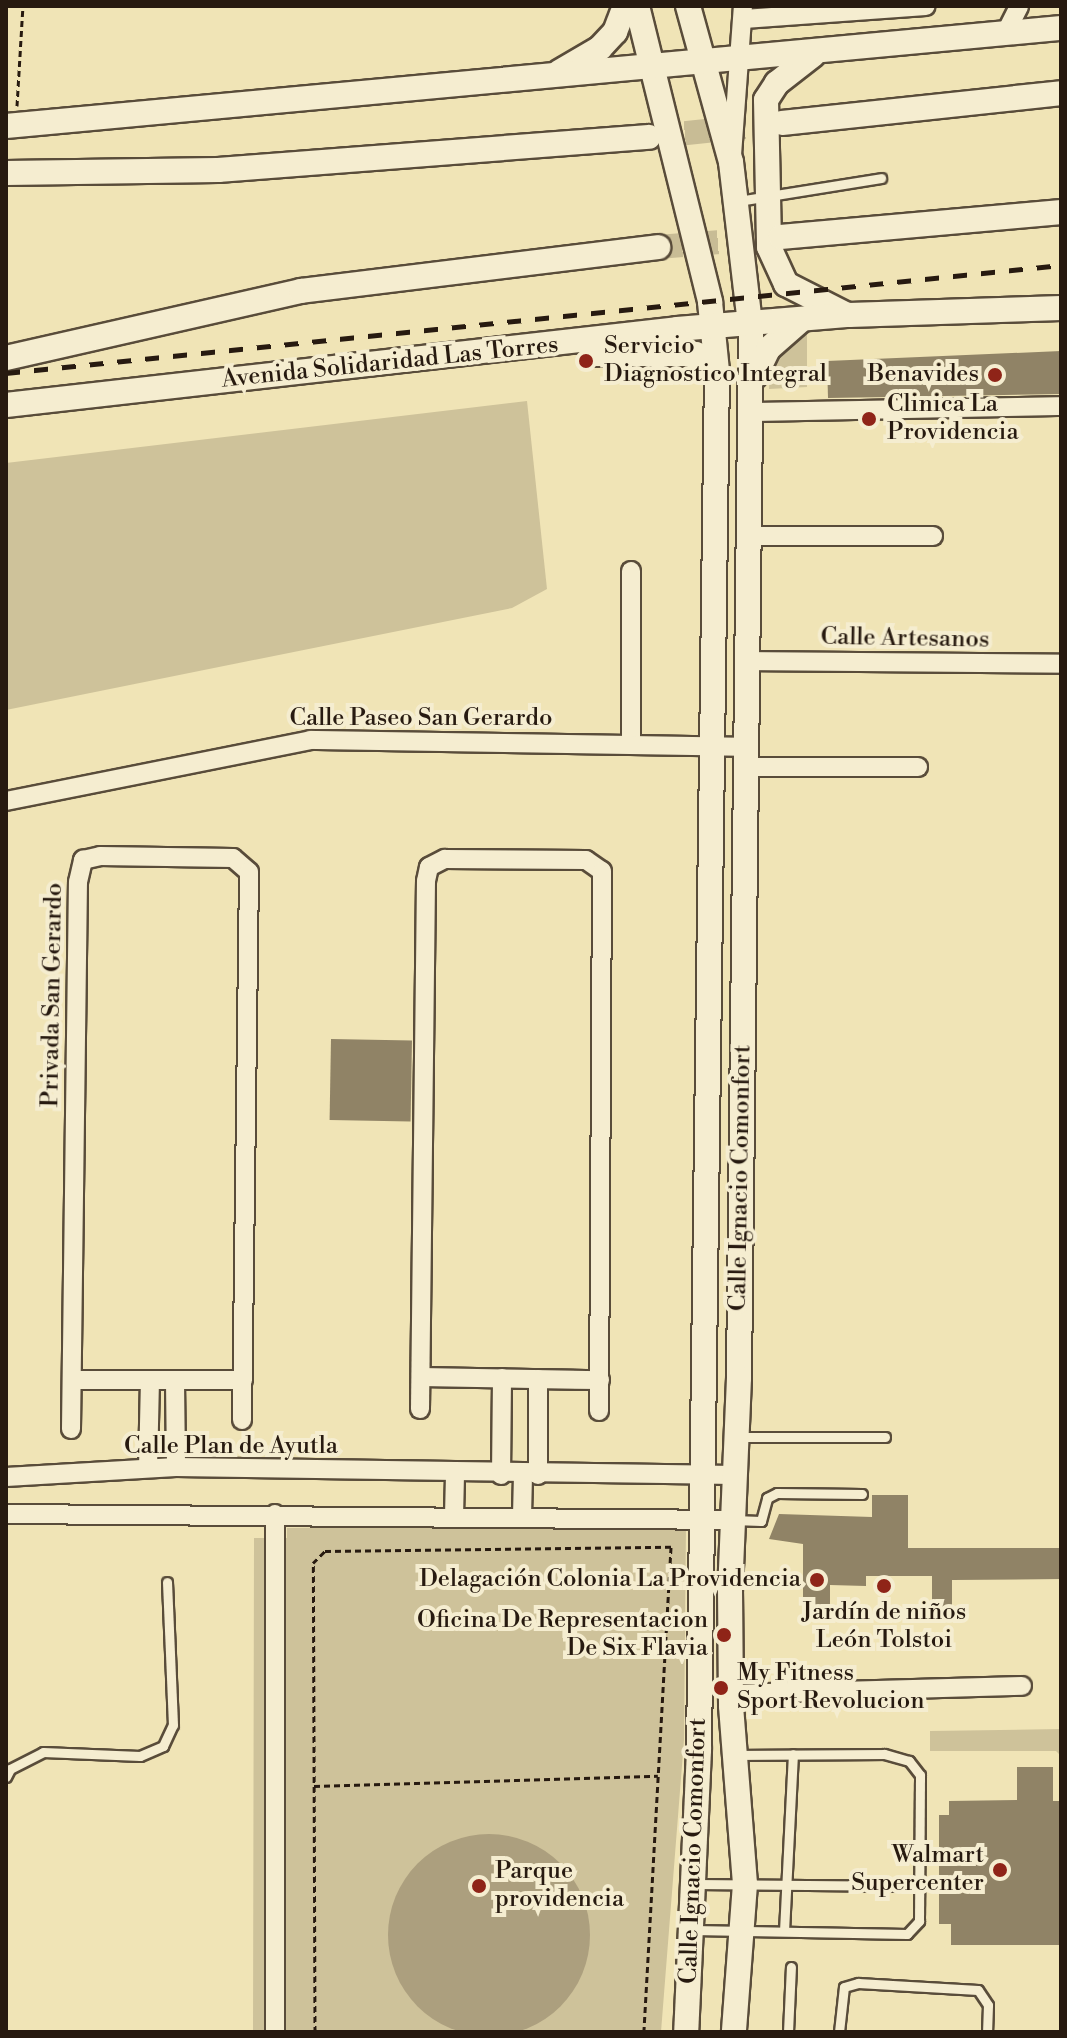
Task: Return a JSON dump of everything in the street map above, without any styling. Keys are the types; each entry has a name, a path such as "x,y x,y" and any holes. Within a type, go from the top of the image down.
{"main road":[{"path":"555,74 600,48 615,32 625,6"},
{"name":"Calle Ignacio Comonfort","path":"637,6 656,68 713,326 717,371 702,1519 695,1884 686,2032"},
{"name":"Calle Ignacio Comonfort","path":"688,6 731,162 750,323 752,386 731,1694 745,1884 734,2032"},
{"path":"11,125 555,74 743,61 1061,28"},
{"path":"815,53 777,83 766,100 764,197 769,247 786,284 802,297 849,315"},
{"path":"782,123 1061,93"},
{"path":"6,173 233,169 649,137"},
{"path":"781,237 1061,212"},
{"path":"6,358 301,291 658,247"},
{"name":"Avenida Solidaridad Las Torres","path":"6,405 522,350 713,326 849,315 1061,308"},
{"path":"752,386 768,349 802,319"},
{"path":"522,350 696,354 717,371"}],"street":[{"path":"731,162 743,61 744,13 926,6"},
{"path":"1005,34 1019,6"},
{"path":"751,412 1061,406"},
{"path":"751,536 933,536"},
{"path":"631,571 631,744"},
{"name":"Calle Artesanos","path":"748,661 1061,664"},
{"name":"Calle Paseo San Gerardo","path":"6,801 310,740 714,747 746,757 918,767"},
{"name":"Privada San Gerardo","path":"71,1429 78,882 83,860 100,856 233,858 249,872 242,1420"},
{"path":"420,1409 427,874 435,862 445,859 586,860 598,866 604,879 599,1411"},
{"path":"421,1377 600,1380"},
{"path":"501,1475 502,1378"},
{"path":"522,1516 530,1475 538,1379"},
{"path":"72,1380 243,1380"},
{"path":"148,1468 150,1382"},
{"path":"175,1382 176,1467"},
{"name":"Calle Plan de Ayutla","path":"6,1477 176,1467 455,1475 735,1475"},
{"path":"454,1516 455,1475"},
{"path":"6,1514 733,1520"},
{"path":"275,1514 275,2032"},
{"path":"731,1694 1022,1686"}],"lane":[{"path":"736,202 881,178"},
{"path":"737,1437 885,1437"},
{"path":"733,1520 761,1521 767,1498 777,1493 862,1494"},
{"path":"6,1777 10,1769 43,1752 140,1756 163,1746 173,1725 167,1582"},
{"path":"784,1931 793,1754"},
{"path":"693,1930 913,1932 919,1921 916,1768 898,1755 736,1755"},
{"path":"695,1884 919,1886"},
{"path":"788,2032 791,1967"},
{"path":"839,2032 844,1987 858,1983 978,1990 988,2005 987,2032"}],"path":[{"path":"11,125 23,6"},
{"path":"315,2032 313,1563 325,1551 671,1547 644,2032"},
{"path":"314,1786 659,1776"}],"shaded area":[{"path":"807,335 807,387 769,389 771,356 784,340"},
{"path":"527,401 547,589 512,608 6,710 6,463"},
{"name":"Parque providencia","path":"686,1524 684,1740 661,2032 253,2032 254,1538 287,1538 287,1528"},
{"path":"1061,1729 1061,1756 1056,1751 930,1751 930,1731"},
{"path":"489,1834 528,1842 561,1863 582,1896 590,1935 582,1974 561,2007 528,2028 489,2036 450,2028 417,2007 396,1974 388,1935 396,1896 417,1863 450,1842"}],"building":[{"path":"1061,351 1061,394 828,398 827,361"},
{"path":"331,1039 412,1040 411,1121 330,1120"},
{"path":"872,1495 908,1495 908,1548 1061,1548 1061,1579 952,1580 952,1614 932,1614 932,1576 866,1576 866,1586 830,1585 830,1606 803,1606 803,1544 769,1539 779,1514 872,1517"},
{"name":"Walmart Supercenter","path":"1017,1767 1053,1767 1053,1801 1061,1801 1061,1945 951,1945 951,1924 939,1924 939,1815 949,1815 949,1801 1017,1800"}],"tunnel":[{"path":"649,137 782,123"},
{"path":"658,247 781,237"}],"railway":[{"path":"6,373 1061,265"}],"place":[{"name":"Servicio Diagnostico Integral","path":"586,361"},
{"name":"Benavides","path":"995,375"},
{"name":"Clinica La Providencia","path":"869,419"},
{"name":"Delagación Colonia La Providencia","path":"817,1580"},
{"name":"Jardín de niños León Tolstoi","path":"884,1586"},
{"name":"Oficina De Representacion De Six Flavia","path":"724,1635"},
{"name":"My Fitness Sport Revolucion","path":"721,1688"},
{"name":"Walmart Supercenter","path":"1000,1870"},
{"name":"Parque providencia","path":"479,1886"}]}
